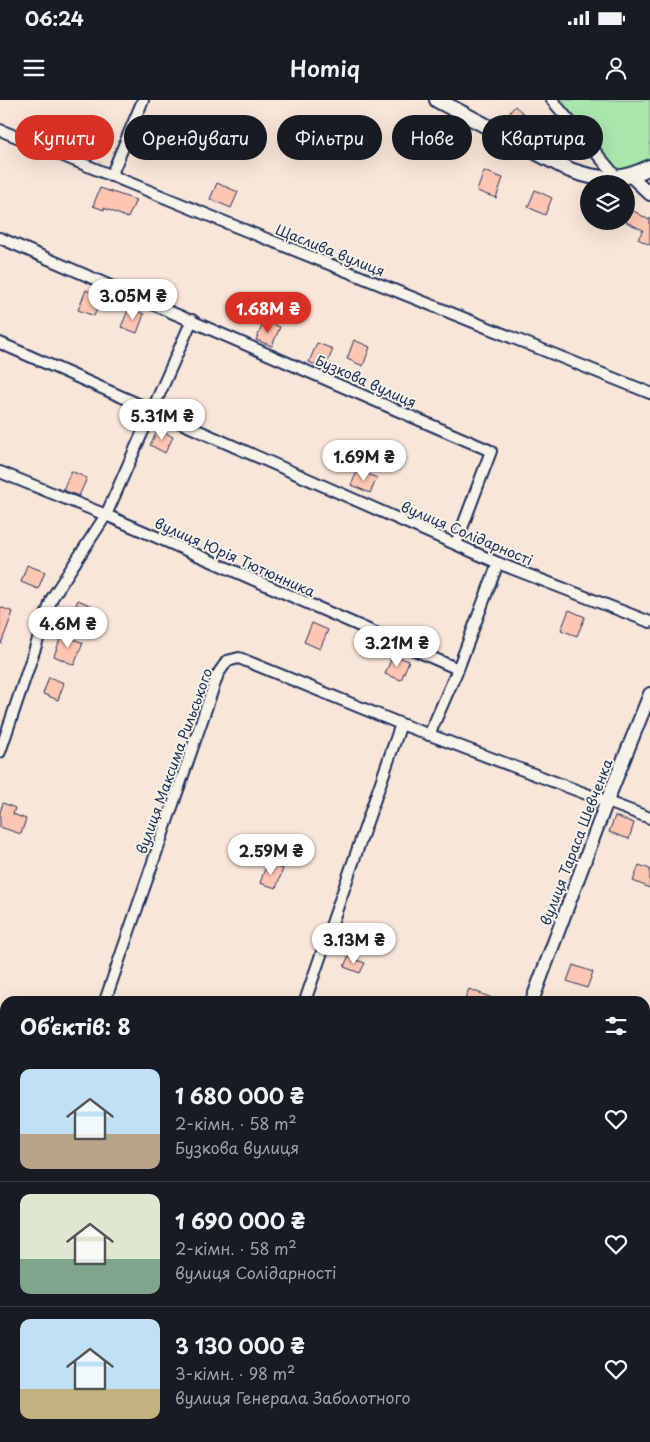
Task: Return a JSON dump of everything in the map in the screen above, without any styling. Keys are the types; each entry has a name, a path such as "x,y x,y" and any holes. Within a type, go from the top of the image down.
{"main road":[{"path":"437,100 583,175"},
{"path":"630,175 650,167"}],"street":[{"path":"111,176 143,100"},
{"path":"552,100 623,175"},
{"name":"Щаслива вулиця","path":"0,130 650,393"},
{"path":"635,184 650,194"},
{"name":"Бузкова вулиця","path":"0,238 491,451 456,544"},
{"path":"0,752 52,598 106,515 192,320"},
{"name":"вулиця Солідарності","path":"0,343 498,563 650,622"},
{"name":"вулиця Юрія Тютюнника","path":"0,472 106,515 458,670"},
{"path":"429,735 458,670 498,563"},
{"name":"вулиця Максима Рильського","path":"107,996 218,674 227,660 238,658 429,735 650,818"},
{"name":"вулиця Тараса Шевченка","path":"534,996 607,801 650,694"},
{"path":"307,996 401,724"}],"green space":[{"path":"552,100 650,100 650,167 629,175 615,175 602,160 603,115 565,115"}],"building":[{"path":"515,106 525,115 508,115"},
{"path":"484,171 503,178 496,198 477,191"},
{"path":"217,183 238,192 231,208 210,199"},
{"path":"100,188 136,200 128,218 104,208 104,210 93,206"},
{"path":"535,190 552,198 545,215 528,207"},
{"path":"635,212 649,220 650,218 650,245 638,239 643,230 635,226"},
{"path":"86,290 102,297 94,316 78,310"},
{"path":"129,308 144,314 137,333 121,327"},
{"path":"264,321 280,327 272,346 256,340"},
{"path":"354,340 370,347 363,366 347,359"},
{"path":"317,343 333,349 325,369 309,362"},
{"path":"158,429 173,437 165,453 150,445"},
{"path":"358,470 377,478 370,493 351,485"},
{"path":"71,471 87,478 79,496 63,490"},
{"path":"27,565 45,572 38,589 21,582"},
{"path":"78,600 92,606 85,622 72,616"},
{"path":"0,607 13,612 1,644 0,643"},
{"path":"569,610 585,617 577,636 561,630"},
{"path":"312,623 328,630 320,649 304,642"},
{"path":"62,634 83,643 74,665 54,656"},
{"path":"393,655 409,661 401,680 385,674"},
{"path":"49,677 64,683 58,700 43,694"},
{"path":"3,803 15,808 13,814 26,819 21,834 0,827 0,812"},
{"path":"615,816 634,823 629,839 609,832"},
{"path":"267,863 283,869 276,888 260,883"},
{"path":"639,865 650,869 650,888 633,881"},
{"path":"348,957 365,963 360,973 344,967"},
{"path":"573,965 593,972 587,988 567,981"},
{"path":"469,989 487,996 466,996"}]}
